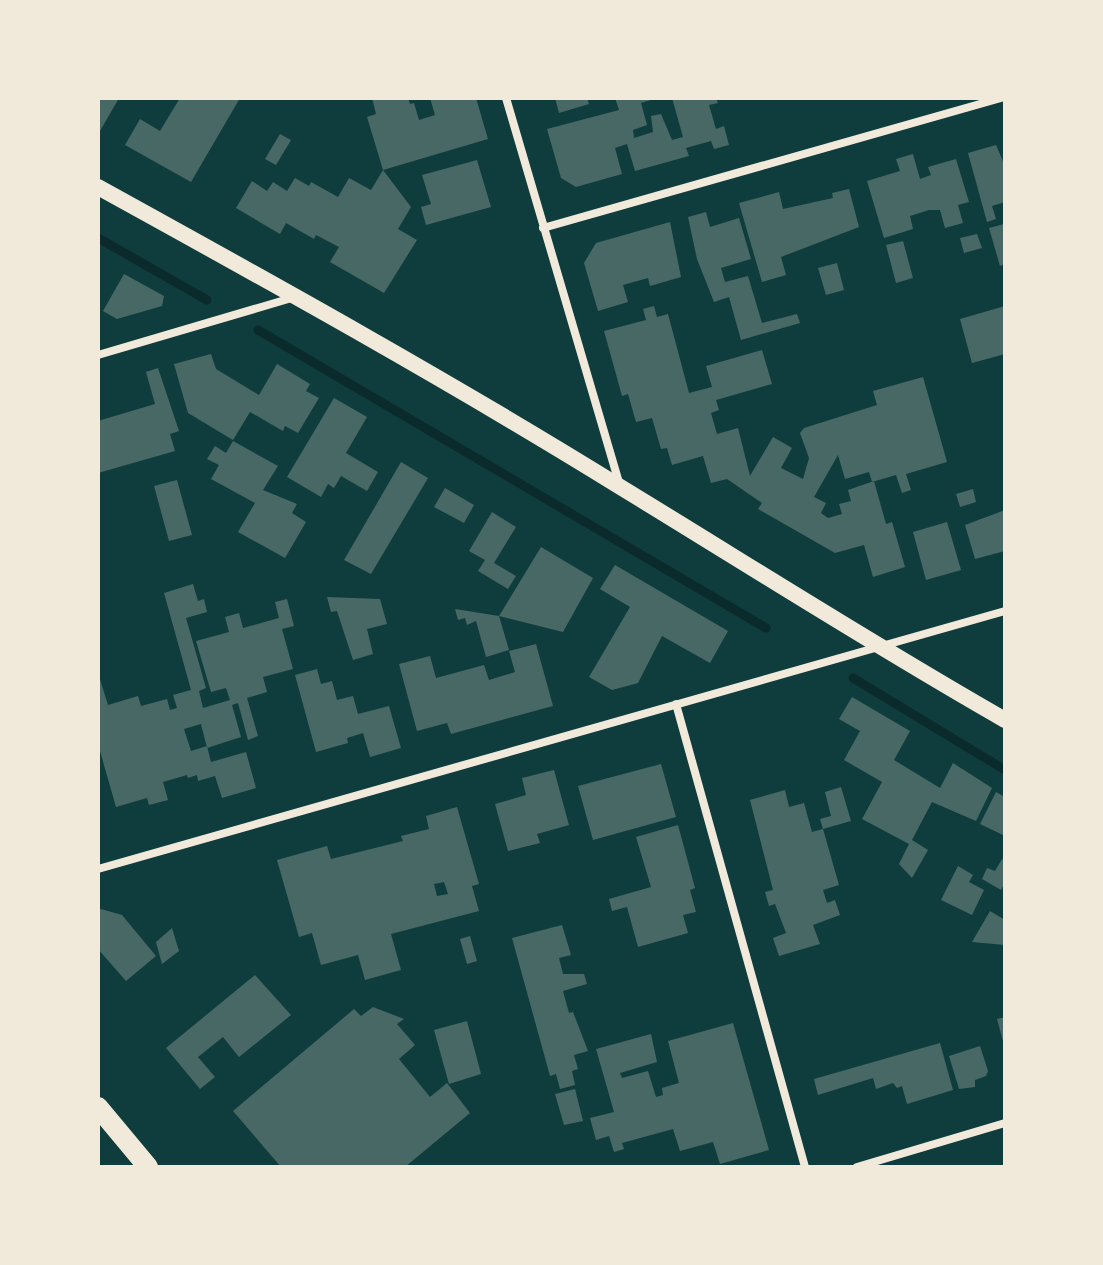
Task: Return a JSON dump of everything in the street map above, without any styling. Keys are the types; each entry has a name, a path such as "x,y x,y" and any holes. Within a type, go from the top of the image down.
{"main road":[{"path":"98,187 296,296 620,487 878,648 1005,720"},
{"path":"98,1107 148,1167"}],"street":[{"path":"506,98 620,487"},
{"path":"543,228 1001,98"},
{"path":"98,355 296,296"},
{"path":"98,869 1005,611"},
{"path":"676,704 805,1167"},
{"path":"857,1167 1005,1123"}],"building":[{"path":"98,98 119,98 100,131 98,130"},
{"path":"180,98 240,98 191,182 125,145 140,119 160,131"},
{"path":"372,98 408,98 410,104 414,103 419,120 435,115 430,98 476,98 488,139 383,170 367,117 376,114"},
{"path":"555,98 587,98 589,104 559,113"},
{"path":"615,98 657,98 641,103 647,125 633,130 634,138 653,132 651,116 661,114 672,140 683,137 672,98 716,98 718,103 709,105 716,129 724,126 729,145 714,149 711,141 686,148 689,156 635,171 627,144 615,148 622,174 576,187 561,178 547,129 619,110"},
{"path":"280,134 291,140 276,165 265,159"},
{"path":"996,145 1005,166 1005,202 992,206 996,219 987,222 968,153"},
{"path":"913,154 920,179 931,175 928,167 956,159 969,202 958,205 963,223 945,228 940,210 929,210 910,216 913,229 884,238 867,181 900,171 896,159"},
{"path":"477,160 491,207 426,225 421,207 431,204 422,175"},
{"path":"383,170 411,207 398,229 417,240 384,293 330,262 339,247 316,235 314,239 286,223 280,234 236,208 252,181 267,191 273,182 287,191 295,178 309,186 311,182 338,197 349,178 371,190"},
{"path":"849,189 859,227 781,257 786,275 762,282 739,203 779,192 783,209 833,198 832,193"},
{"path":"706,212 710,227 739,218 751,259 721,268 725,282 748,276 762,323 797,314 800,323 741,340 729,297 714,302 697,259 688,217"},
{"path":"670,222 681,277 650,286 648,278 623,285 628,302 598,311 584,263 596,243"},
{"path":"1004,224 1005,264 1000,266 989,228"},
{"path":"977,234 982,248 964,253 960,238"},
{"path":"903,241 913,278 896,283 886,245"},
{"path":"837,263 844,290 826,295 818,268"},
{"path":"124,274 164,296 162,306 117,319 103,311"},
{"path":"654,306 657,317 668,314 689,393 712,387 706,366 762,350 772,384 716,400 719,410 711,413 717,434 738,428 750,476 773,437 792,448 781,468 803,479 809,458 800,433 804,428 877,405 873,391 923,377 947,462 906,474 911,490 902,493 896,475 874,481 886,524 892,522 905,567 873,577 864,545 835,553 758,509 762,503 727,479 711,483 703,456 672,465 667,448 661,449 652,418 636,422 628,394 622,396 604,331 646,320 643,309","holes":["838,455 845,479 869,472 872,482 848,490 851,501 839,504 842,514 828,518 821,513 826,503 814,497"]},
{"path":"1005,306 1005,354 972,363 960,319"},
{"path":"211,354 216,369 259,395 277,364 310,384 306,391 319,398 298,433 285,426 283,431 250,412 233,440 188,413 174,364"},
{"path":"158,368 179,431 170,434 175,451 98,473 98,421 155,404 146,372"},
{"path":"334,398 367,417 346,453 378,472 367,491 341,476 334,488 328,484 321,497 287,477"},
{"path":"233,441 278,466 263,490 297,504 292,513 306,522 285,558 238,532 255,503 211,479 219,465 207,459 215,446 226,453"},
{"path":"401,462 428,478 371,574 344,560"},
{"path":"177,480 192,535 169,541 154,486"},
{"path":"445,488 474,505 464,523 434,507"},
{"path":"973,489 976,502 960,507 956,494"},
{"path":"1005,510 1005,551 975,559 965,525"},
{"path":"492,512 516,527 494,563 516,576 508,589 478,571 485,560 469,551"},
{"path":"947,522 961,570 926,580 913,532"},
{"path":"541,547 593,578 563,632 499,616"},
{"path":"615,565 728,631 710,663 662,636 638,683 612,690 589,677 630,607 600,589"},
{"path":"193,584 198,601 204,599 207,612 186,618 206,688 199,691 203,708 230,700 226,688 211,692 196,641 229,632 225,617 239,613 243,628 279,618 275,602 287,599 294,626 282,629 293,669 263,677 267,692 247,698 258,736 248,740 238,703 232,705 241,737 207,748 211,762 246,752 256,788 222,798 215,776 198,781 197,775 188,778 187,775 163,782 168,800 149,805 147,798 116,807 98,744 98,673 108,705 138,696 141,706 167,699 170,710 177,708 173,695 191,690 164,593","holes":["201,724 207,746 191,751 184,729"]},
{"path":"327,597 380,599 387,624 367,629 373,654 353,660 337,611 331,612"},
{"path":"455,609 499,616 509,650 486,657 476,621 467,625 465,618 458,620"},
{"path":"536,644 553,706 451,734 447,723 417,731 399,664 430,656 436,678 484,665 489,680 515,672 509,651"},
{"path":"317,669 321,684 332,681 337,700 353,696 358,714 389,706 401,748 370,757 363,733 347,738 348,743 316,752 295,675"},
{"path":"852,697 910,731 894,760 940,788 953,763 992,788 976,821 932,802 912,840 928,850 912,878 899,864 909,844 862,819 882,782 844,760 860,731 839,719"},
{"path":"661,764 676,817 593,840 578,786"},
{"path":"554,770 569,825 537,834 540,843 508,851 495,804 526,795 522,778"},
{"path":"841,787 851,821 823,829 820,819 831,816 825,792"},
{"path":"785,790 789,807 804,803 812,832 823,829 839,885 823,890 827,903 835,900 840,915 813,925 820,944 779,956 773,938 786,933 775,904 769,906 765,892 773,890 750,800"},
{"path":"996,792 1005,797 1005,836 980,824"},
{"path":"457,807 479,884 472,886 479,911 391,934 401,970 365,980 358,955 321,965 312,933 299,937 277,860 327,846 331,859 403,841 401,836 429,829 426,816","holes":["444,882 448,894 437,896 434,884"]},
{"path":"678,825 695,888 690,890 696,912 683,915 688,933 638,947 627,907 612,911 609,899 651,887 636,837"},
{"path":"1002,859 1005,861 1005,883 1001,890 982,879 987,868 995,871"},
{"path":"958,866 973,875 969,882 984,890 972,915 941,900"},
{"path":"101,909 122,915 156,956 126,981 98,949 98,912"},
{"path":"990,911 1005,920 1005,945 972,942"},
{"path":"562,925 571,955 559,958 563,974 584,974 587,984 563,991 569,1013 573,1012 588,1051 574,1055 578,1069 572,1071 575,1085 560,1089 556,1074 550,1076 512,938"},
{"path":"172,928 179,951 162,964 156,942"},
{"path":"470,936 477,961 467,964 460,939"},
{"path":"255,975 291,1015 239,1057 223,1037 198,1057 215,1077 200,1089 166,1048"},
{"path":"373,1007 404,1019 397,1024 415,1045 399,1059 430,1097 447,1083 470,1113 405,1167 281,1167 233,1111 354,1009 361,1016"},
{"path":"1005,1017 1005,1045 1004,1045 997,1019"},
{"path":"467,1021 481,1074 449,1084 434,1030"},
{"path":"733,1023 769,1150 720,1164 713,1142 680,1151 673,1129 622,1143 624,1149 614,1152 609,1136 596,1140 590,1118 614,1112 596,1049 651,1034 657,1062 620,1073 622,1078 648,1071 656,1097 663,1095 662,1088 679,1083 668,1041"},
{"path":"940,1043 953,1090 907,1104 902,1086 897,1088 893,1083 876,1089 873,1078 818,1095 814,1079"},
{"path":"980,1046 988,1071 986,1076 975,1080 975,1087 959,1089 949,1056"},
{"path":"575,1089 583,1121 564,1125 555,1094"}],"waterway":[{"path":"98,238 207,300"},
{"path":"258,330 766,628"},
{"path":"853,678 1005,770"}]}
